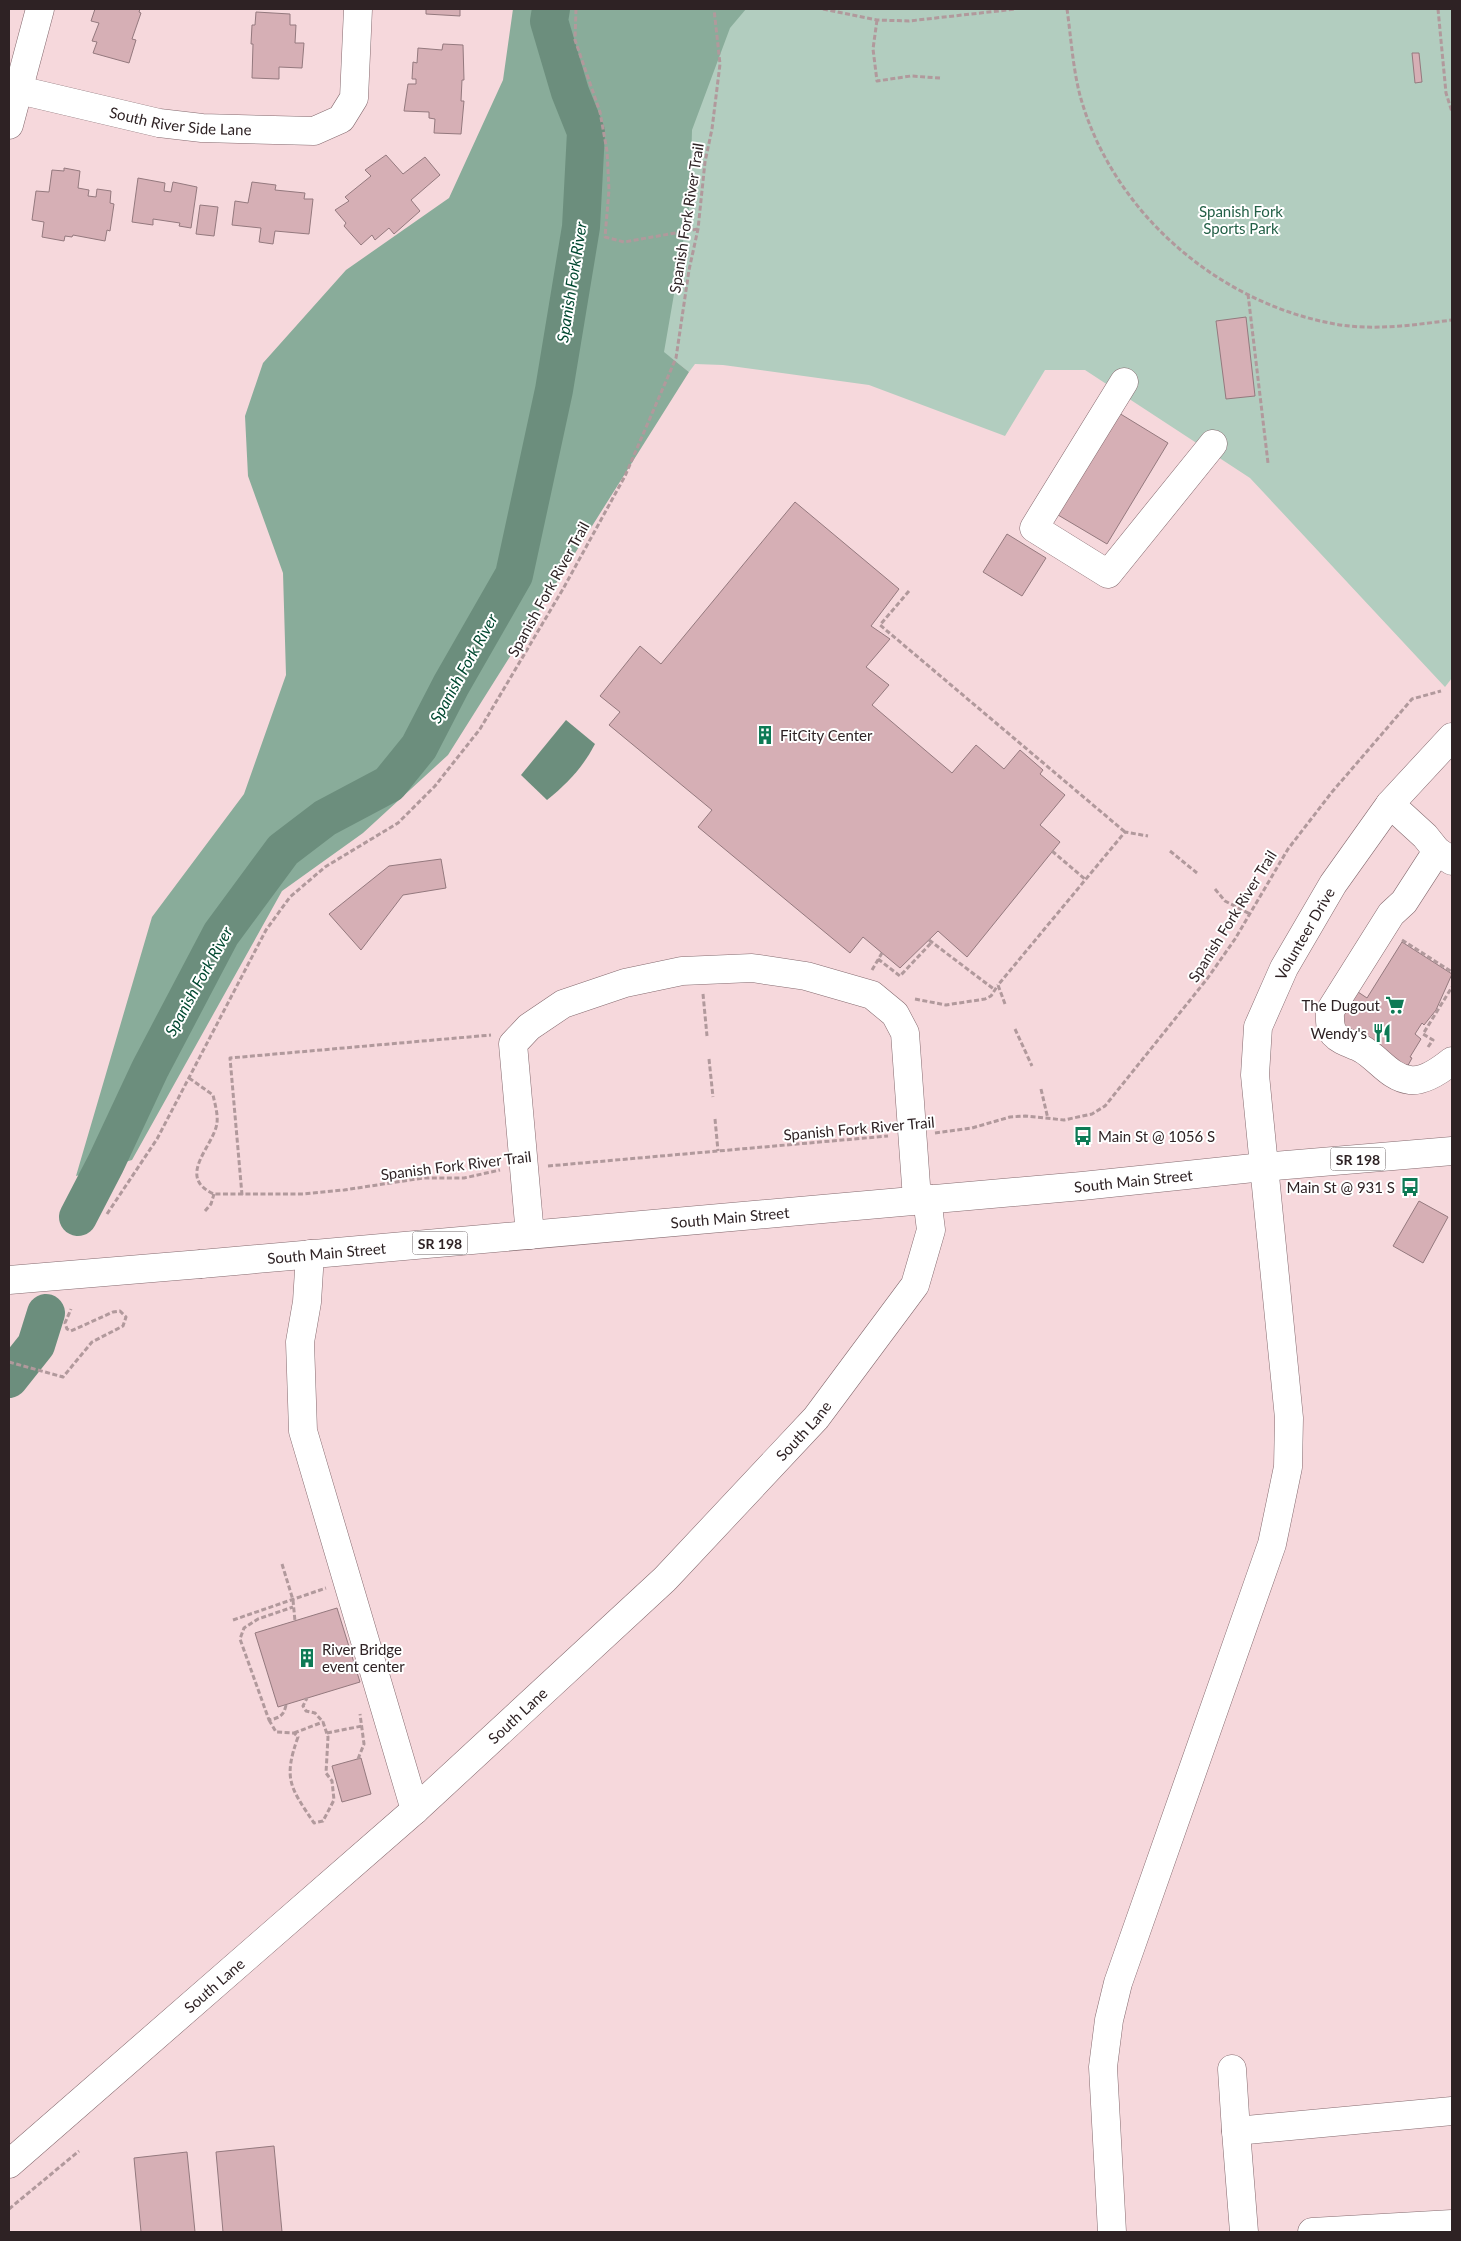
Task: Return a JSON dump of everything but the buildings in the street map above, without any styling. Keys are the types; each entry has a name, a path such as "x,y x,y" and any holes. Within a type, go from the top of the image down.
{"street":[{"path":"9,125 40,9"},
{"name":"South River Side Lane","path":"19,90 159,123 202,128 314,131 342,119 354,98 358,9"},
{"path":"1124,382 1034,528 1108,574 1213,444"},
{"name":"Volunteer Drive","path":"1112,2232 1103,2067 1109,2020 1118,1982 1272,1544 1288,1467 1289,1418 1255,1075 1258,1027 1284,968 1333,884 1390,804 1452,737"},
{"path":"1390,804 1425,836 1443,848 1404,902 1391,914 1330,1012 1329,1022 1334,1034 1342,1041 1362,1049 1397,1076 1411,1080 1424,1078 1452,1061"},
{"name":"South Lane","path":"9,2164 415,1810 665,1579 816,1418 915,1285 931,1230 922,1199 912,1134 904,1033 895,1014 872,995 806,976 752,968 682,970 625,983 563,1004 529,1027 513,1044 524,1167"},
{"name":"South Main Street","path":"9,1280 1082,1186 1263,1167 1452,1151"},
{"path":"524,1167 530,1235"},
{"path":"310,1254 307,1302 300,1342 303,1431 415,1810"},
{"path":"1232,2069 1244,2232"},
{"path":"1236,2131 1452,2111"},
{"path":"1312,2232 1443,2227"}],"path":[{"path":"576,9 575,40 600,112 607,152 609,190 605,237 624,242 698,228"},
{"name":"Spanish Fork River Trail","path":"107,1214 157,1140 266,930 290,897 325,867 398,823 435,786 480,729 563,589 629,467 676,358 688,270 698,228 705,162 712,129 720,64 714,9"},
{"path":"823,9 877,20 909,22 1016,9"},
{"path":"1067,9 1081,98 1100,148 1130,197 1166,238 1207,270 1248,294 1298,315 1336,324 1376,326 1452,320"},
{"path":"1438,9 1446,93 1452,112"},
{"path":"877,20 874,49 877,80 911,76 940,78"},
{"path":"1248,294 1268,464"},
{"path":"909,592 880,625 1125,832 1148,836"},
{"name":"Spanish Fork River Trail","path":"214,1194 282,1195 344,1190 423,1178 464,1178 507,1168 957,1131 1010,1117 1025,1116 1048,1120 1064,1120 1092,1114 1105,1106 1201,987 1250,914 1288,849 1338,785 1412,699 1441,691"},
{"path":"1004,1004 998,986 1125,832"},
{"path":"1052,851 1086,880"},
{"path":"1170,851 1197,873"},
{"path":"1215,889 1225,901 1250,914"},
{"path":"1398,938 1452,972"},
{"path":"878,959 900,976 931,941 995,990"},
{"path":"868,976 882,953"},
{"path":"1424,1054 1433,1040 1424,1034 1452,988"},
{"path":"702,993 707,1036"},
{"path":"1015,1029 1032,1066"},
{"path":"709,1059 713,1097"},
{"path":"189,1078 213,1095 217,1124 199,1158 197,1168 198,1181 205,1190 214,1194 211,1204 205,1211"},
{"path":"1041,1089 1048,1120"},
{"path":"715,1119 718,1151"},
{"path":"9,1362 56,1377 63,1377 92,1342 123,1326 126,1317 120,1311 113,1312 71,1331 67,1329 65,1323 71,1309"},
{"path":"282,1564 293,1600 295,1621"},
{"path":"233,1620 332,1586"},
{"path":"293,1607 258,1619 244,1628 240,1639 269,1720 276,1732 294,1733 323,1722"},
{"path":"294,1733 298,1737 289,1767 292,1786 314,1823 323,1821 334,1800 332,1781 326,1773 327,1733 323,1722 315,1713 306,1712 303,1706 307,1698"},
{"path":"269,1720 278,1718 284,1713 286,1704"},
{"path":"327,1733 362,1726 364,1744 358,1759"},
{"path":"9,2209 79,2151"}],"green space":[{"name":"Spanish Fork Sports Park","path":"561,9 1452,9 1452,678 1445,687 1250,478 1085,370 1045,370 1005,436 869,385 723,365 695,364 689,372 670,357 572,343"}],"shaded area":[{"path":"513,9 746,9 730,28 692,130 690,202 664,352 689,372 448,755 363,833 282,891 132,1160 76,1176 152,917 244,794 286,675 283,573 248,476 245,416 263,363 346,270 449,198 503,80"},
{"path":"566,720 595,744 574,774 547,800 521,775"}],"waterway":[{"name":"Spanish Fork River","path":"78,1217 106,1163 150,1069 221,934 283,850 325,818 389,784 419,747 451,685 514,575 554,390 581,227 586,132 570,92 549,21 551,9"},
{"name":"Spanish Fork River","path":"9,1379 36,1345 46,1313"}],"place":[{"name":"FitCity Center","path":"765,735"},
{"name":"The Dugout","path":"1395,1005"},
{"name":"Wendy's","path":"1382,1033"},
{"name":"Main St @ 1056 S","path":"1083,1136"},
{"name":"Main St @ 931 S","path":"1410,1187"},
{"name":"River Bridge event center","path":"307,1658"}]}
